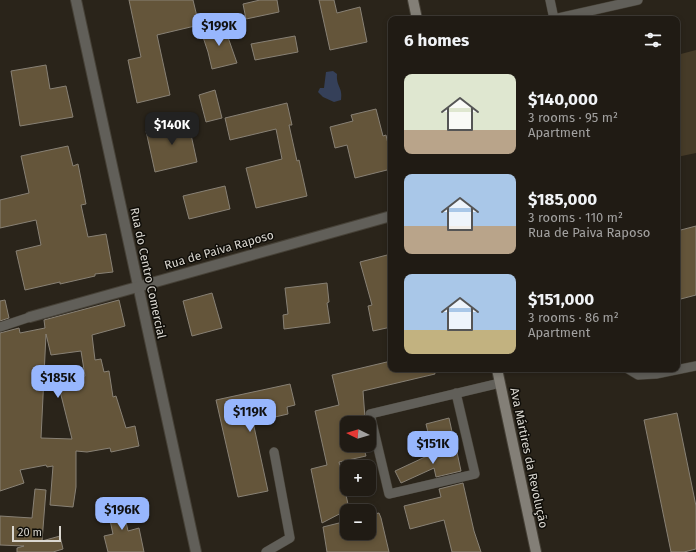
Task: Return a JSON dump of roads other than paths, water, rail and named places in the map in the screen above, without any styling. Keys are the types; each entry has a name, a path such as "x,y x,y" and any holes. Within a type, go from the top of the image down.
{"street":[{"name":"Rua do Centro Comercial","path":"76,0 196,552"},
{"path":"413,0 416,16"},
{"name":"Rua de Paiva Raposo","path":"30,317 388,217"},
{"name":"Ava Mártires da Revolução","path":"497,372 536,552"}],"lane":[{"path":"550,0 553,16"},
{"path":"567,16 638,0"},
{"path":"0,327 30,317"},
{"path":"680,369 696,366"},
{"path":"633,372 638,375 666,372"},
{"path":"456,393 475,474 389,494 370,414 456,393 500,383"},
{"path":"266,552 290,538 274,452"}],"water":[{"path":"333,71 337,74 337,82 341,96 341,100 334,102 323,97 318,92 320,88 324,88 326,72"}]}
